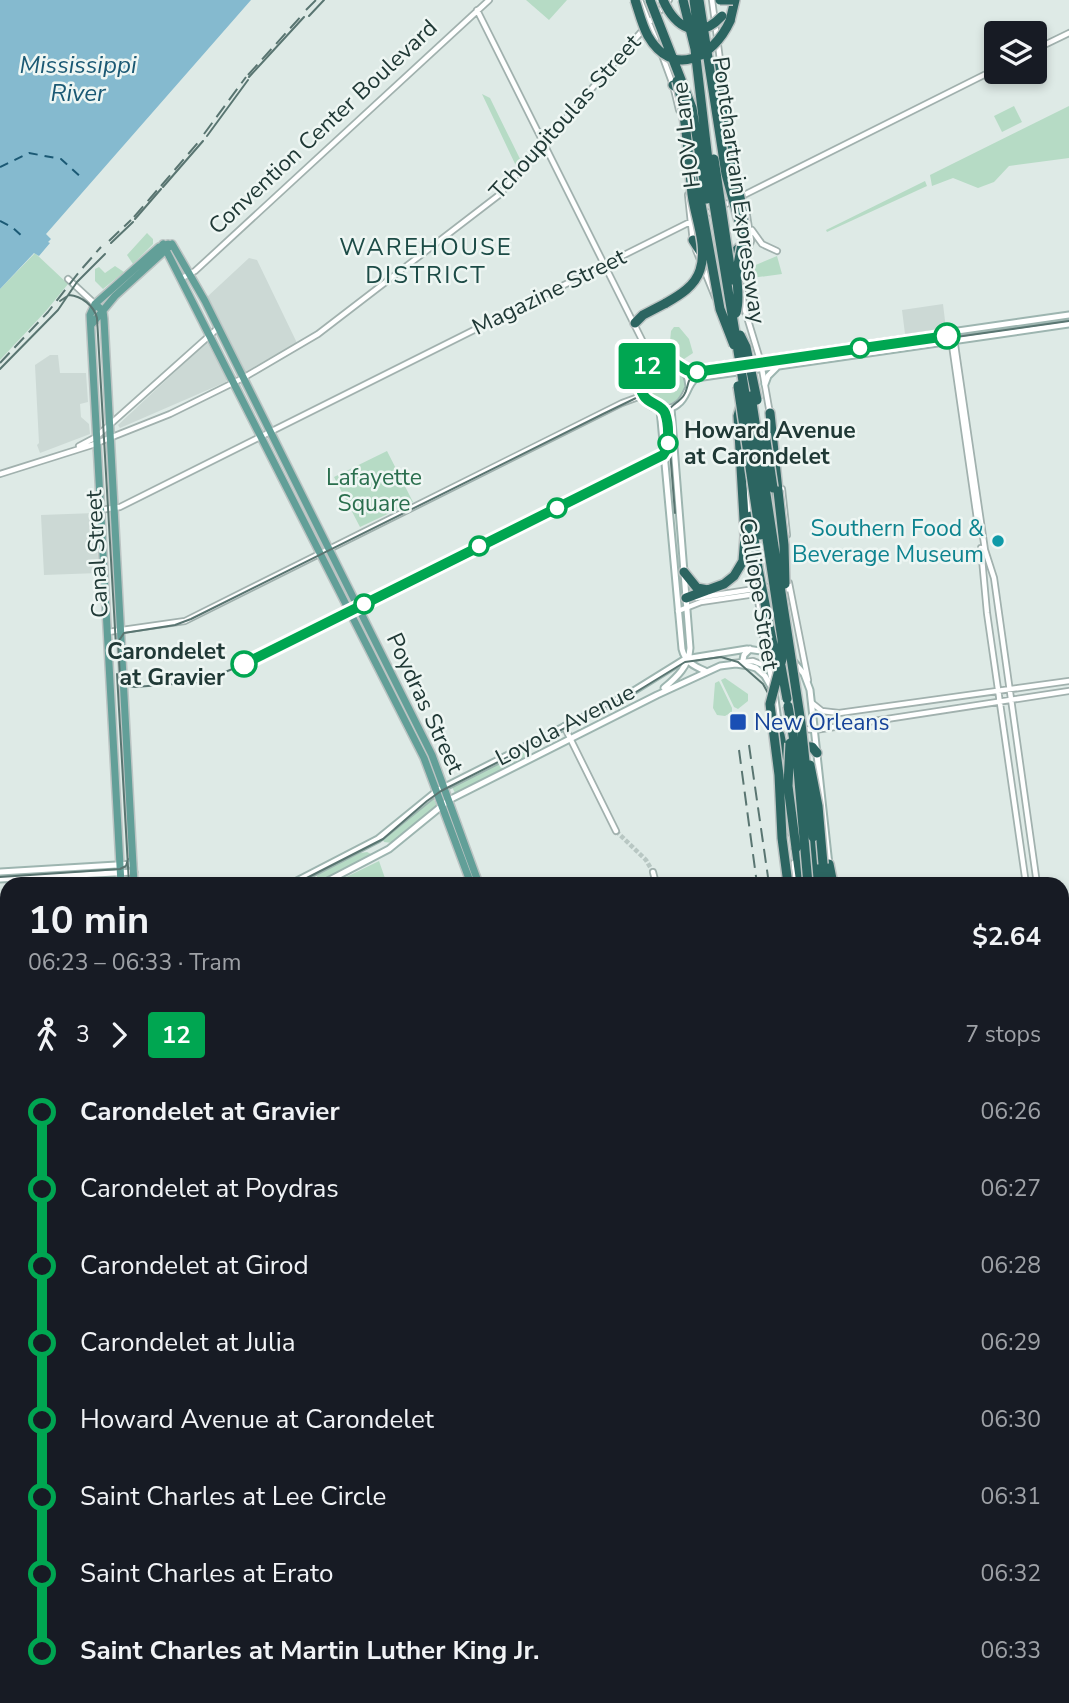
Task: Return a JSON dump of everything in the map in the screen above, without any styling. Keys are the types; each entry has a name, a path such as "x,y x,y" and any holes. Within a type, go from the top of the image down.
{"highway":[{"path":"635,0 649,38 671,58 686,60 704,55 718,41 730,22 732,0"},
{"name":"Pontchartrain Expressway","path":"650,0 692,108 734,345 741,407 797,758 803,877"},
{"path":"663,0 674,20 695,29 706,28 717,22 732,0"},
{"name":"HOV Lane","path":"683,0 695,49 711,186 783,650 770,704 787,877"},
{"path":"693,240 706,258 719,260 735,254 745,238 728,184 697,0"},
{"name":"Pontchartrain Expressway","path":"697,0 736,313 757,421 801,723 816,877"},
{"path":"720,0 732,0"},
{"path":"635,323 643,315 682,294 699,273 703,250 692,195 683,103 667,43"},
{"path":"719,63 728,152 744,222 738,266 739,304 736,313"},
{"path":"673,85 680,89 688,110 698,187 720,309 734,345"},
{"path":"740,335 746,347 764,429 776,513 788,555"},
{"path":"683,601 724,584 734,576 744,555 738,416 741,407"},
{"path":"770,413 785,545 785,621"},
{"path":"751,516 768,625 787,702 790,748 788,786 802,877"},
{"path":"684,572 698,588 710,590"},
{"path":"801,723 817,795 829,877"},
{"path":"780,735 795,792 802,877"},
{"path":"784,756 786,749 792,746 808,746 817,752"},
{"path":"825,877 826,864"}],"main road":[{"name":"Poydras Street","path":"167,246 190,274 205,301 430,752 440,789 476,877"},
{"name":"Poydras Street","path":"167,246 319,554 440,789"},
{"path":"103,311 93,307 167,246"},
{"path":"90,326 115,296 167,246"},
{"path":"197,308 205,301"},
{"name":"Canal Street","path":"93,307 90,326 121,877"},
{"name":"Canal Street","path":"103,311 134,877"},
{"path":"1069,315 694,369 667,358 652,360 642,369 638,387 641,396 649,405 660,409 671,408 680,403 696,378 1069,324"},
{"path":"855,345 856,355"},
{"path":"841,347 842,357"},
{"path":"223,359 231,355"},
{"path":"682,366 688,377 689,387"},
{"path":"765,384 777,366"},
{"path":"93,383 108,382"},
{"path":"671,408 684,572 683,601 678,611 681,637 687,659 705,671"},
{"path":"657,695 676,678 687,659 689,636 660,409"},
{"path":"110,412 120,415"},
{"path":"278,469 286,465"},
{"path":"99,475 112,474"},
{"path":"101,514 115,513"},
{"path":"102,546 116,545"},
{"path":"334,583 344,578"},
{"path":"105,587 118,586"},
{"path":"681,637 689,636"},
{"path":"750,649 742,663 761,672 774,692"},
{"name":"Loyola Avenue","path":"304,877 378,839 440,789 627,695 687,659 750,649 765,650 790,659 804,674 809,685"},
{"path":"716,653 720,666"},
{"name":"Loyola Avenue","path":"336,877 385,852 445,802 479,784 705,671 742,663"},
{"path":"809,685 826,864"},
{"name":"Calliope Street","path":"774,692 784,796 801,877"},
{"path":"627,695 638,696 645,701"},
{"path":"585,716 591,727"},
{"path":"528,745 534,756"},
{"path":"473,773 479,784"},
{"path":"116,795 130,795"},
{"path":"117,815 131,814"},
{"path":"409,814 419,824"},
{"path":"337,860 342,874"},
{"name":"Poydras Street","path":"467,860 470,877"},
{"path":"24,877 134,868"},
{"path":"0,872 120,869"}],"street":[{"name":"Convention Center Boulevard","path":"182,278 190,274 489,0"},
{"name":"Calliope Street","path":"640,0 673,85 682,123 693,240 712,292 726,315 746,425 751,516"},
{"name":"Tchoupitoulas Street","path":"97,440 170,414 235,383 325,329 499,195 669,0"},
{"name":"Calliope Street","path":"712,0 730,135 751,228 751,242 742,268 744,307 760,359 770,413 785,512 789,587 809,685"},
{"path":"477,10 652,360"},
{"path":"1047,44 1069,33"},
{"name":"Magazine Street","path":"115,513 984,75"},
{"path":"676,229 683,230 693,240 708,221 730,205 740,205 747,211"},
{"path":"751,228 762,244 777,251"},
{"path":"68,279 93,307"},
{"path":"0,474 97,440 110,424 218,328"},
{"path":"952,331 999,701 1025,877"},
{"path":"953,341 985,550 993,578 1036,877"},
{"path":"107,632 185,621 622,403 641,396"},
{"name":"Calliope Street","path":"747,470 743,492 765,650 774,692"},
{"path":"683,601 789,587"},
{"path":"683,601 708,601 757,591"},
{"path":"678,611 683,601"},
{"path":"742,663 753,661 769,667 781,685 787,720 795,728 815,730 1069,691"},
{"path":"812,703 822,710 839,713 1069,681"},
{"path":"564,726 616,831"},
{"path":"653,872 655,877"}],"shaded area":[{"path":"249,258 257,260 297,343 245,372 207,297"},
{"path":"943,304 946,329 905,334 902,310"},
{"path":"207,342 227,379 226,382 120,428 118,425"},
{"path":"50,355 58,355 60,373 86,373 88,402 80,404 81,417 89,424 90,434 40,453 37,445 35,365"},
{"path":"95,513 99,573 44,575 41,515"}],"green space":[{"path":"526,0 567,0 549,20"},
{"path":"482,94 490,98 522,163 517,168"},
{"path":"1014,106 1022,122 1002,132 994,116"},
{"path":"1069,106 1069,158 1009,166 994,182 978,188 953,178 932,186 930,175"},
{"path":"925,181 927,186 827,232 826,230"},
{"path":"147,233 153,239 153,244 133,264 127,255"},
{"path":"35,253 68,284 0,360 0,289"},
{"path":"777,256 782,274 744,279 746,269"},
{"path":"115,266 124,272 103,289 95,281 95,269 99,267 105,273"},
{"path":"674,327 679,327 689,339 693,353 684,359 669,352 671,331"},
{"path":"664,362 679,368 685,383 679,398 664,404 649,398 643,383 649,368"},
{"name":"Lafayette Square","path":"387,451 413,502 360,527 334,477"},
{"path":"725,678 748,694 748,701 738,709 734,707 721,680"},
{"path":"719,681 732,708 732,712 725,716 717,715 713,708 715,683"},
{"path":"527,749 530,755 455,793 452,787"},
{"path":"433,798 437,805 392,843 384,842 383,840"},
{"path":"360,853 373,855 328,877 317,877 318,874"},
{"path":"379,861 385,877 346,877"}],"water":[{"name":"Mississippi River","path":"0,0 251,0 46,234 51,239 48,242 50,243 39,256 34,253 0,289"}],"ferry route":[{"path":"0,167 29,153 61,159 84,180"},
{"path":"0,221 12,227 25,239"}],"tunnel":[{"path":"616,831 646,860 653,872"}],"tram line":[{"path":"309,16 324,0"},
{"path":"249,77 304,17"},
{"path":"207,136 248,80"},
{"path":"163,187 203,141"},
{"path":"135,219 161,189"},
{"path":"111,243 133,222"},
{"path":"0,369 58,310 77,282 105,254"},
{"path":"60,301 69,295 78,297 90,306 97,318 116,646"},
{"path":"675,513 667,413 684,395 695,374 1069,321"},
{"name":"12","path":"244,664 663,455 668,444 665,413 661,407 645,397 640,384 643,372 653,362 666,359 675,362 687,372 696,372 947,336"},
{"path":"648,400 642,379 643,372 652,361 668,360 687,372 702,371"},
{"path":"642,397 664,411 667,449 660,456 240,666 200,682 135,687 127,686 120,677 118,642 124,633 175,625 191,619 642,397"},
{"path":"309,877 383,839 441,791 636,692 685,662 721,657 738,662 763,684 769,695"},
{"path":"117,674 129,877"},
{"path":"0,877 120,869 126,866 128,859"}],"railway":[{"path":"306,10 316,0"},
{"path":"248,75 303,14"},
{"path":"204,134 246,77"},
{"path":"161,186 201,139"},
{"path":"134,217 159,188"},
{"path":"109,241 131,220"},
{"path":"0,363 48,312 101,247"},
{"path":"749,745 768,877"},
{"path":"739,750 756,877"}],"place":[{"name":"Howard Avenue at Carondelet","path":"668,443"},
{"name":"Southern Food & Beverage Museum","path":"998,541"},
{"name":"Carondelet at Gravier","path":"244,664"},
{"name":"New Orleans","path":"738,722"}],"district":[{"name":"WAREHOUSE DISTRICT","path":"426,261"}]}
